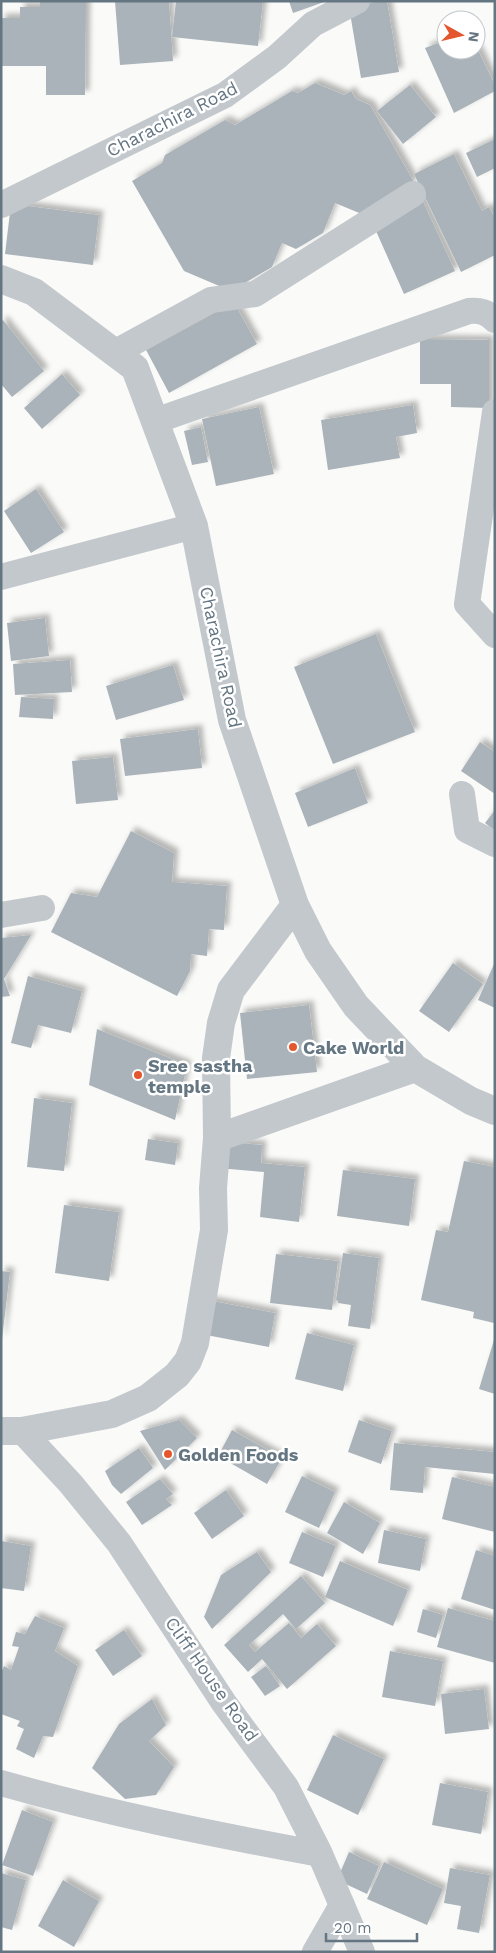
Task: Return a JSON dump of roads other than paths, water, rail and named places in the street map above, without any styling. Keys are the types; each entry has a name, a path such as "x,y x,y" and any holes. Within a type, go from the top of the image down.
{"street":[{"name":"Charachira Road","path":"1,204 226,95 277,57 313,24 357,1"},
{"path":"114,352 212,300 255,294 413,194"},
{"name":"Charachira Road","path":"1,279 34,292 135,368 194,526 232,720 295,905 318,952 356,1006 415,1068 470,1101 495,1111"},
{"path":"155,421 469,310 478,310 494,319"},
{"path":"495,412 467,604 495,635"},
{"path":"1,577 194,526"},
{"path":"462,794 466,830 495,844"},
{"path":"11,1431 112,1414 148,1398 177,1375 188,1361 195,1343 214,1230 213,1188 217,1138 216,1058 221,1023 231,990 295,905"},
{"path":"1,915 42,908"},
{"path":"217,1138 415,1068"},
{"name":"Cliff House Road","path":"11,1431 71,1484 119,1543 224,1703 286,1787 320,1854 362,1952"},
{"path":"1,1783 82,1806 221,1836 320,1854"},
{"path":"315,1952 342,1905"}],"place":[{"name":"Cake World","path":"293,1047"},
{"name":"Sree sastha temple","path":"138,1075"},
{"name":"Golden Foods","path":"168,1454"}]}
